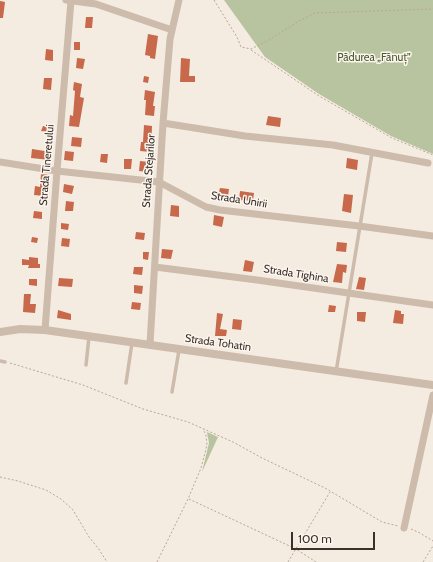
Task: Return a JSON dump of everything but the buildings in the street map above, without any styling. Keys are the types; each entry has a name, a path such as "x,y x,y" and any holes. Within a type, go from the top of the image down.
{"street":[{"path":"68,0 96,4 172,30"},
{"name":"Strada Tineretului","path":"45,330 68,0"},
{"name":"Strada Stejarilor","path":"150,344 159,182 170,39 179,0"},
{"path":"163,123 245,136 333,145 428,163"},
{"name":"Strada Unirii","path":"0,162 57,171 159,182 206,207 220,210 433,236"},
{"name":"Strada Tighina","path":"155,267 433,305"},
{"name":"Strada Tohatin","path":"0,332 20,329 45,330 433,385"},
{"path":"404,528 433,395"}],"lane":[{"path":"336,372 372,152"},
{"path":"86,365 90,336"},
{"path":"126,383 132,342"},
{"path":"172,392 179,349"},
{"path":"0,361 5,362"}],"path":[{"path":"214,0 237,37 241,47 251,49 319,96 392,138 433,155"},
{"path":"251,49 315,13 433,9"},
{"path":"5,362 82,385 144,409 203,428 331,492 382,522 420,533 433,541"},
{"path":"157,562 188,499 201,468 208,445 203,428"},
{"path":"0,477 46,490 61,499 73,510 89,537 107,562"},
{"path":"288,562 331,492"},
{"path":"188,499 296,550 316,562"},
{"path":"423,562 433,546"}],"green space":[{"name":"Pădurea „Fănuț”","path":"224,0 433,0 433,154 391,136 319,94 265,57"},
{"path":"207,432 218,437 202,472 209,443"}]}
